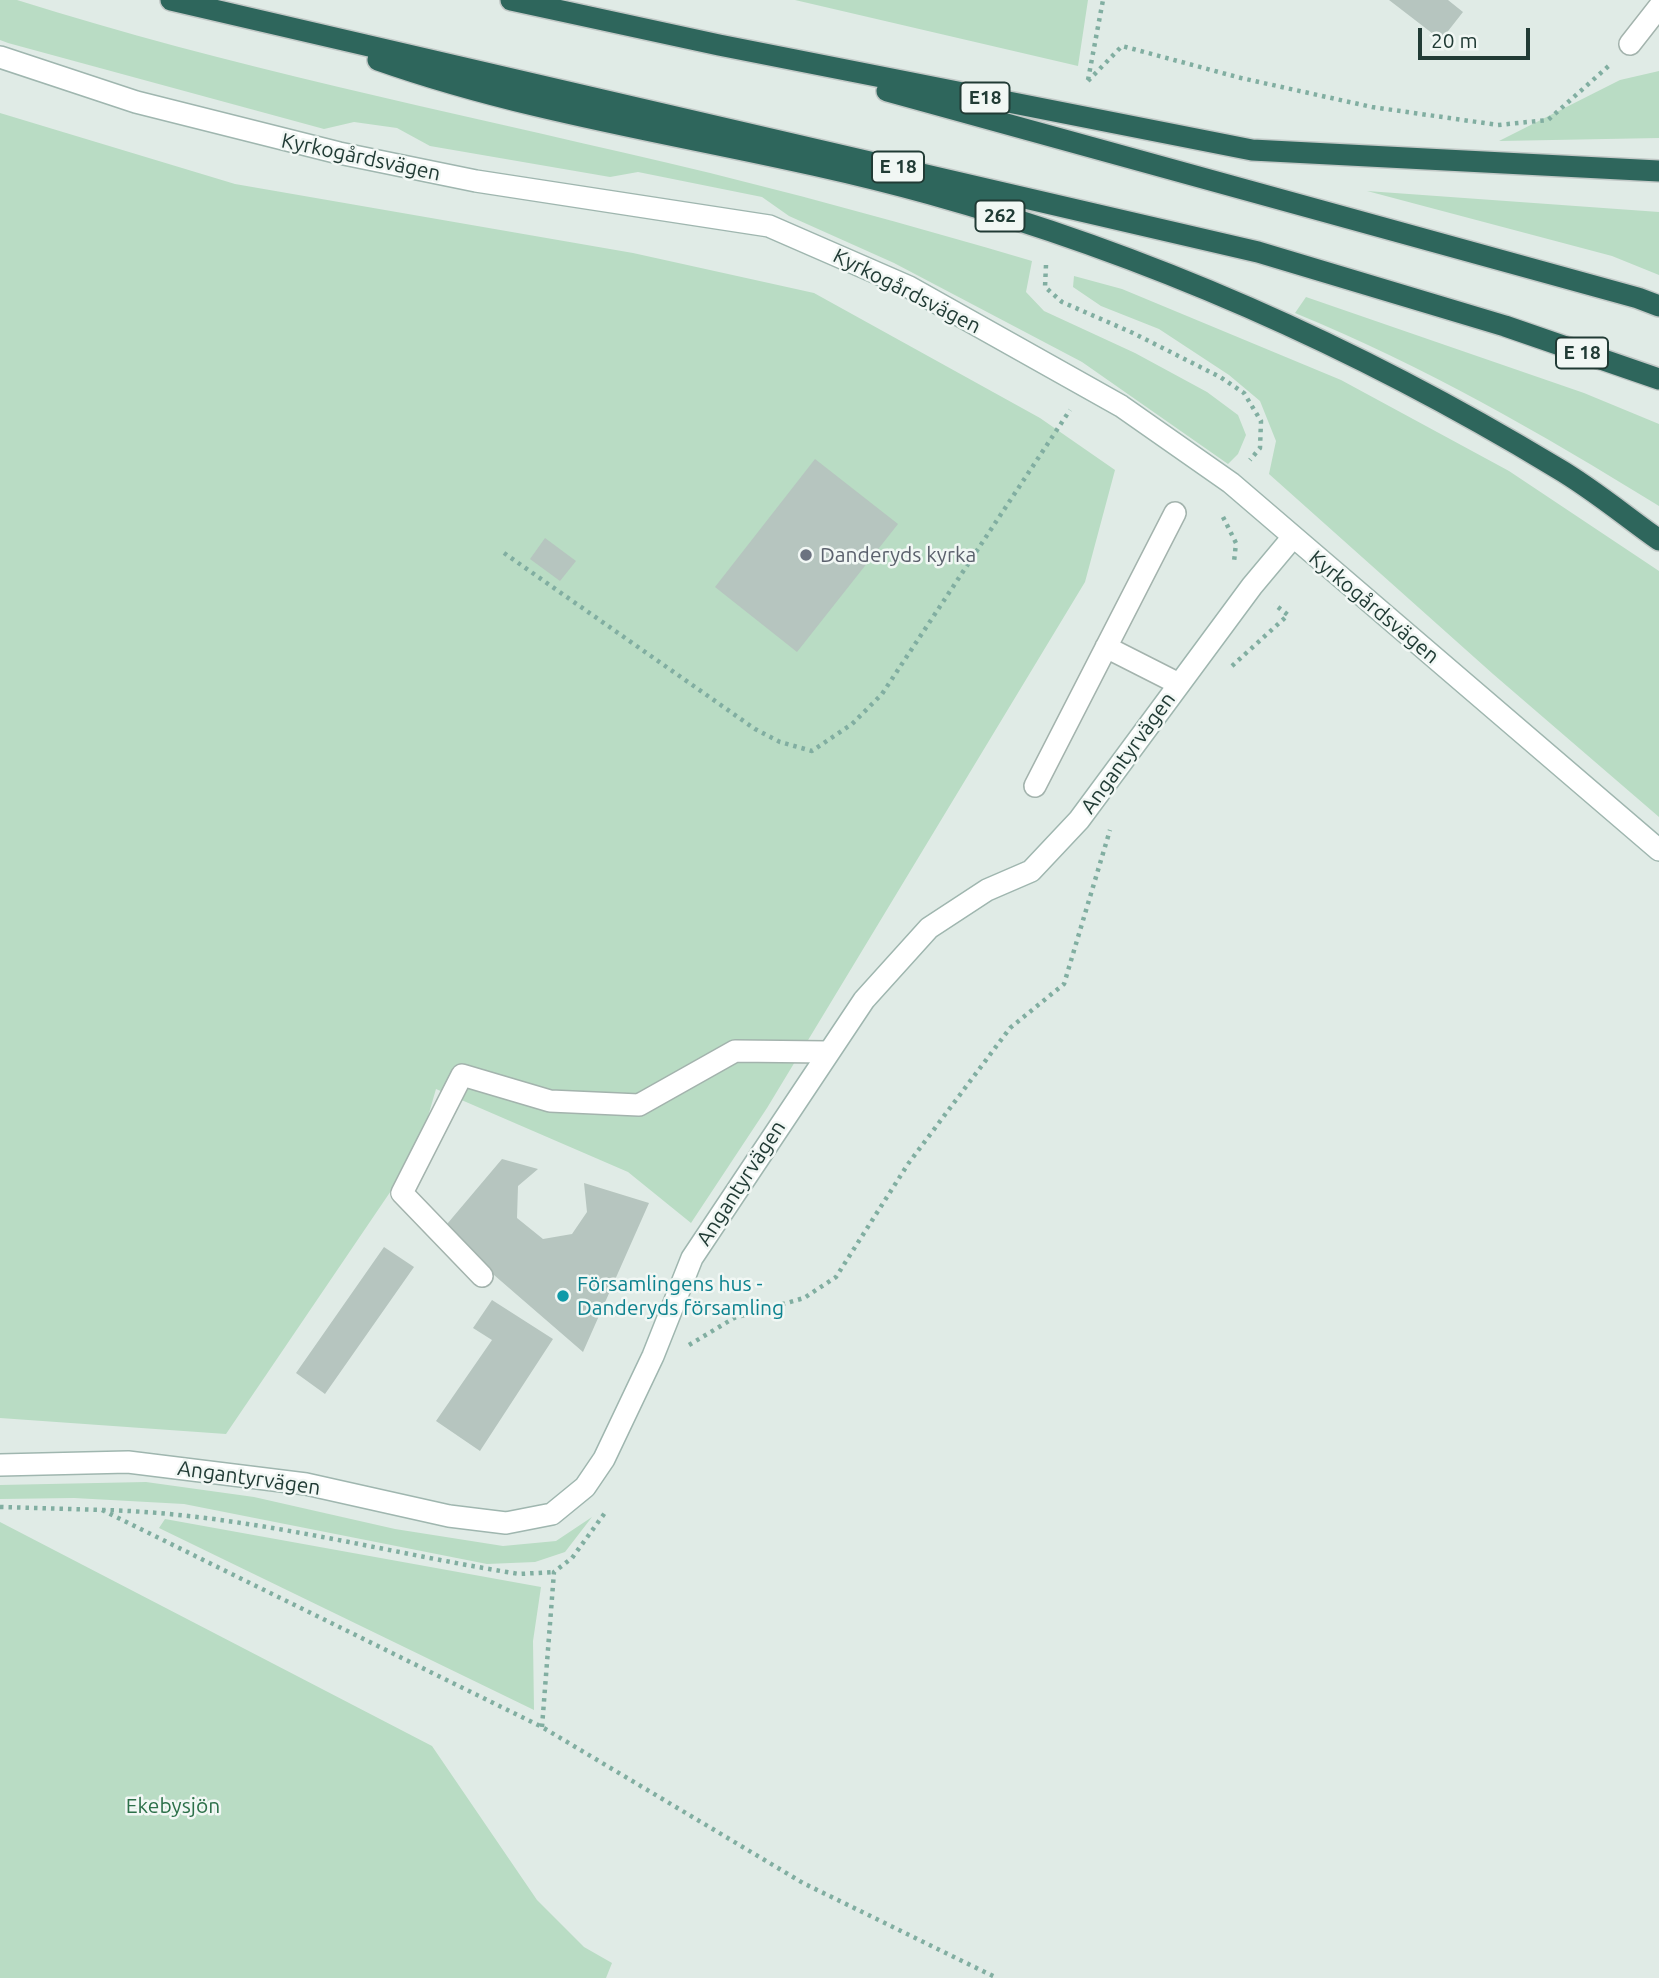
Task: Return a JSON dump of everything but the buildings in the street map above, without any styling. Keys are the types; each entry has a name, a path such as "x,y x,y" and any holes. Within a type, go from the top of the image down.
{"highway":[{"name":"E 18","path":"171,0 786,140 1258,252 1505,326 1659,379"},
{"path":"511,0 719,45 1659,306"},
{"name":"262","path":"287,28 426,77 930,193 1132,258 1267,316 1429,396 1560,469 1659,540"},
{"name":"E18","path":"719,45 1252,150 1659,171"}],"street":[{"path":"1630,44 1659,7 1651,0"},
{"name":"Kyrkogårdsvägen","path":"0,57 136,102 339,153 476,181 769,226 909,287 1121,407 1231,483 1659,850"},
{"path":"1035,786 1175,513"},
{"name":"Angantyrvägen","path":"0,1465 128,1462 306,1484 460,1518 506,1523 552,1514 585,1487 604,1459 653,1356 692,1258 864,1000 929,928 987,890 1031,871 1079,820 1252,586 1293,537"},
{"path":"1106,647 1178,684"},
{"path":"482,1276 402,1193 462,1075 550,1101 639,1105 735,1051 827,1052"}],"path":[{"path":"1103,0 1088,81 1122,46 1241,78 1372,107 1498,125 1548,120 1591,84 1630,44"},
{"path":"1046,265 1045,287 1062,302 1133,333 1220,377 1244,393 1261,421 1260,448 1231,483 1219,508 1236,544 1233,569 1287,615 1223,675"},
{"path":"504,553 755,729 780,742 812,751 852,724 882,694 1084,388"},
{"path":"684,1357 690,1344 734,1318 804,1298 836,1277 908,1164 1010,1028 1064,985 1112,824"},
{"path":"0,1507 153,1511 276,1530 519,1574 554,1572 572,1558 610,1506"},
{"path":"102,1510 542,1727 803,1883 997,1978"},
{"path":"542,1727 554,1572"}],"green space":[{"path":"0,0 17,0 258,67 756,185 1032,261 1026,292 1044,311 1135,353 1207,392 1238,415 1246,435 1238,454 1228,464 1082,362 894,263 789,216 762,197 638,172 610,177 430,146 397,128 354,122 324,129 0,40"},
{"path":"795,0 1088,0 1078,66"},
{"path":"1659,71 1659,138 1499,141 1620,80"},
{"path":"0,113 235,184 633,253 814,293 1040,418 1115,470 1085,582 767,1108 691,1223 628,1172 436,1089 418,1151 226,1434 0,1418"},
{"path":"1367,191 1659,212 1659,275 1612,256"},
{"path":"1074,276 1122,289 1341,380 1509,471 1659,571 1659,817 1493,674 1269,474 1276,441 1260,401 1229,375 1159,329 1101,306 1073,287"},
{"path":"1306,297 1584,393 1659,424 1659,506 1570,452 1436,378 1295,313"},
{"path":"146,1482 254,1497 395,1529 503,1546 556,1541 592,1517 565,1552 535,1562 487,1564 184,1504 74,1498 0,1499 0,1485"},
{"path":"165,1519 541,1587 533,1641 534,1710 159,1528"},
{"name":"Ekebysjön","path":"0,1522 432,1746 537,1900 584,1947 612,1963 606,1978 0,1978"}],"place":[{"name":"Danderyds kyrka","path":"806,555"},
{"name":"Församlingens hus - Danderyds församling","path":"563,1296"}]}
